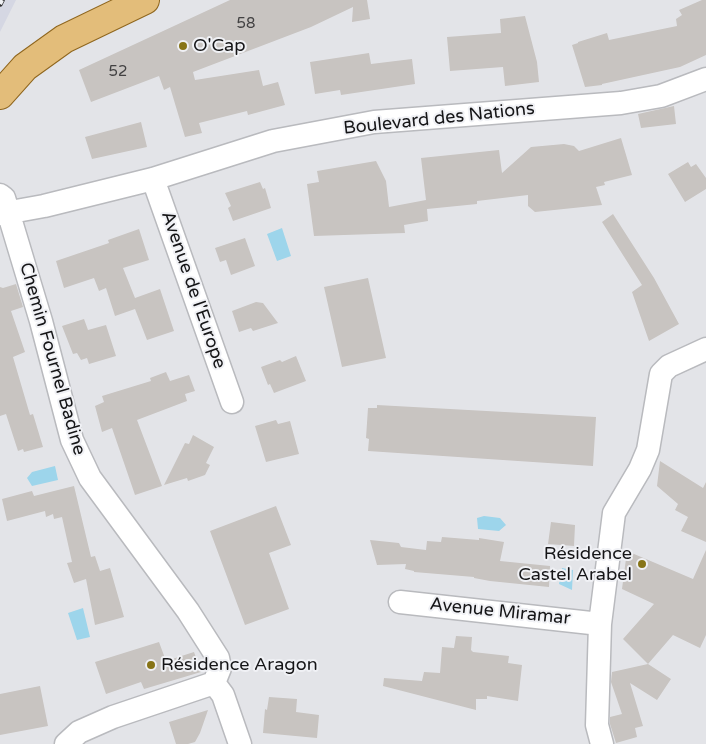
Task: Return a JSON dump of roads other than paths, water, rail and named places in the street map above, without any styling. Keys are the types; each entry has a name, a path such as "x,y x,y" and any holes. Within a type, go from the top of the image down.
{"main road":[{"path":"0,94 24,67 64,39 145,0"}],"street":[{"name":"Boulevard des Nations","path":"3,207 44,206 153,179 274,141 374,122 621,102 661,96 706,79"},
{"name":"Avenue de l'Europe","path":"153,179 232,402"},
{"name":"Chemin Fournel Badine","path":"3,207 41,321 72,440 90,478 188,611 218,658 220,668 214,683"},
{"path":"602,744 597,725 600,624 614,513 640,469 648,450 661,374 670,366 706,349"},
{"name":"Avenue Miramar","path":"400,602 600,624"},
{"path":"66,744 80,732 113,717 214,683 223,695 240,744"}],"water":[{"path":"282,228 291,256 277,261 267,234"},
{"path":"55,466 58,480 32,486 27,478 32,472"},
{"path":"484,516 500,518 506,525 499,531 478,529 477,518"},
{"path":"562,568 573,570 572,590 559,584"},
{"path":"83,608 90,637 77,640 68,613"}],"railway":[{"path":"0,4 2,0"}],"place":[{"name":"O'Cap","path":"183,46"},
{"name":"Résidence Castel Arabel","path":"642,564"},
{"name":"Résidence Aragon","path":"151,665"}]}
